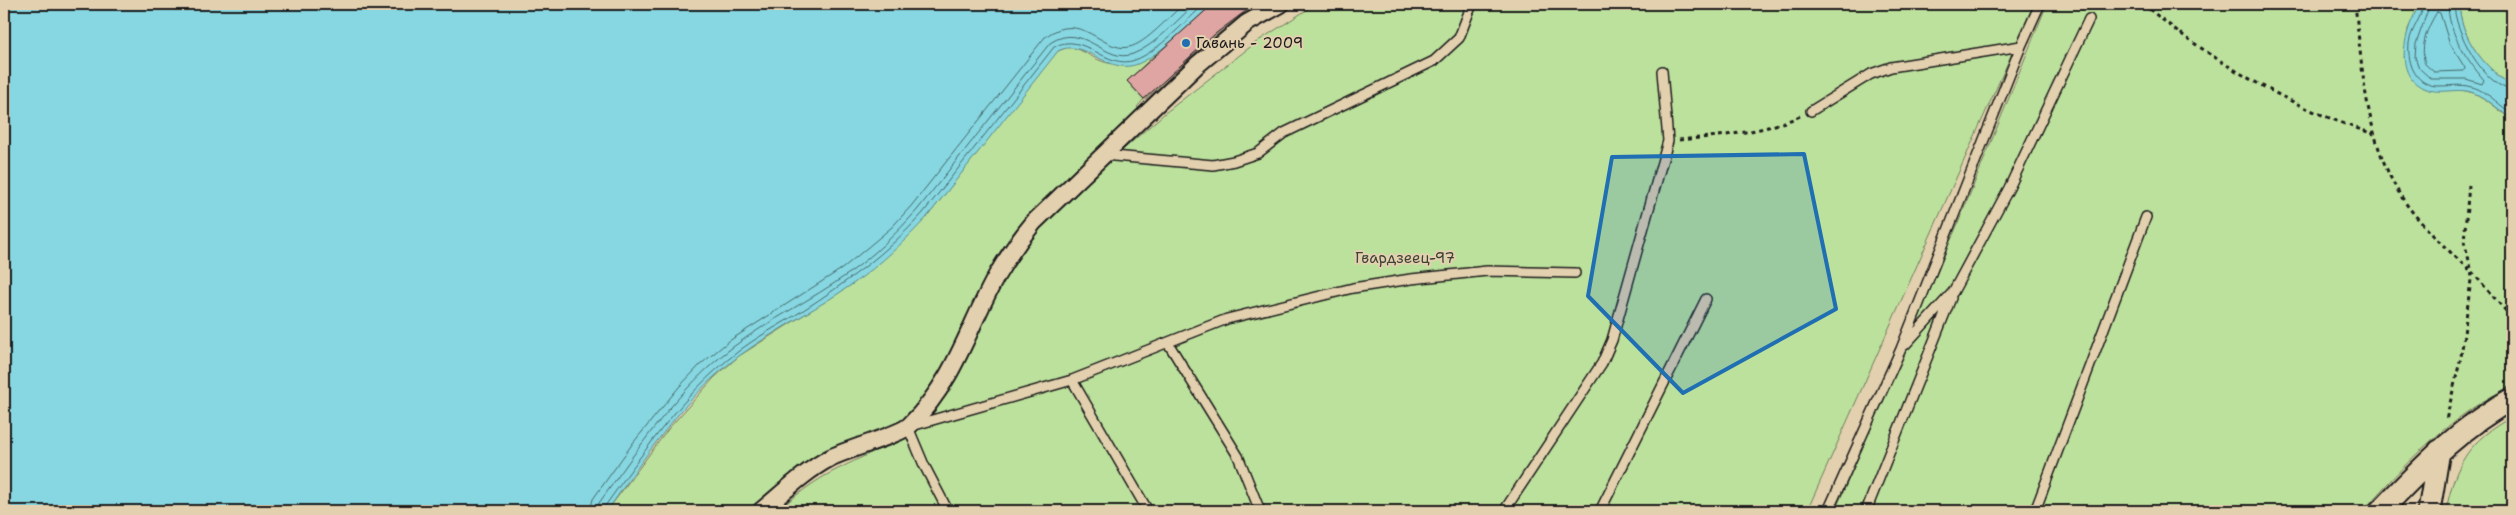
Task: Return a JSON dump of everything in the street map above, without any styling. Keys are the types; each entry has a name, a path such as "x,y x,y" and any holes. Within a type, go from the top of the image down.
{"street":[{"path":"762,511 799,478 831,458 908,427 932,401 951,372 993,283 1012,250 1034,222 1197,65 1247,23 1281,4"},
{"path":"2380,511 2439,451 2477,420 2512,399"},
{"path":"2429,511 2439,451"}],"lane":[{"path":"1103,155 1213,166 1258,153 1284,133 1434,61 1459,38 1472,4"},
{"path":"1828,511 1901,349 2021,46 2040,4"},
{"path":"1866,511 1953,292 2009,188 2089,19"},
{"path":"1810,111 1871,74 1891,67 2021,46"},
{"path":"1504,511 1602,363 1612,340 1668,141 1662,71"},
{"path":"2035,511 2146,217"},
{"path":"948,511 924,465 908,427 1072,380 1227,319 1353,288 1411,278 1488,271 1575,273"},
{"path":"1901,349 1953,292"},
{"path":"1600,511 1706,299"},
{"path":"1168,342 1238,456 1260,511"},
{"path":"1072,380 1148,511"}],"path":[{"path":"2143,4 2200,48 2248,78 2312,112 2374,134"},
{"path":"2355,4 2362,66 2374,134 2393,182 2410,209 2472,272 2512,318"},
{"path":"1668,141 1737,134 1777,126 1810,111"},
{"path":"2439,451 2460,357 2472,272 2464,242 2469,185"}],"highlighted area":[{"path":"1804,154 1836,309 1683,393 1588,296 1612,157"}],"green space":[{"name":"Гвардзеец-97","path":"1316,4 2034,4 1807,511 777,511 819,479 907,433 1030,235 1063,202 1165,113 1258,41"},
{"path":"2047,4 2420,4 2408,29 2404,59 2427,89 2461,90 2478,95 2512,120 2512,387 2492,396 2451,424 2412,458 2363,511 1835,511 1959,221"},
{"path":"2459,4 2512,4 2512,86 2492,70 2476,51 2464,29"},
{"path":"1068,47 1108,63 1126,63 1157,53 1127,81 1144,99 1137,107 1145,114 1052,199 926,399 902,420 779,486 750,511 607,511 669,428 714,378 739,356 854,283 927,217 1052,57 1058,51"},
{"path":"2512,417 2512,511 2446,511 2454,480 2466,455 2485,435"}],"water":[{"path":"4,4 1213,4 1185,30 1150,58 1130,66 1111,64 1076,48 1058,51 927,217 910,235 864,276 826,302 753,346 719,372 667,428 607,511 4,511"},
{"path":"2420,4 2459,4 2464,29 2476,51 2492,70 2512,86 2512,120 2474,93 2468,91 2429,90 2417,84 2409,75 2405,64 2404,52 2406,39 2414,14"}],"building":[{"name":"Гавань - 2009","path":"1213,4 1255,4 1215,34 1144,99 1127,81"}],"place":[{"name":"Гавань - 2009","path":"1186,43"}]}
